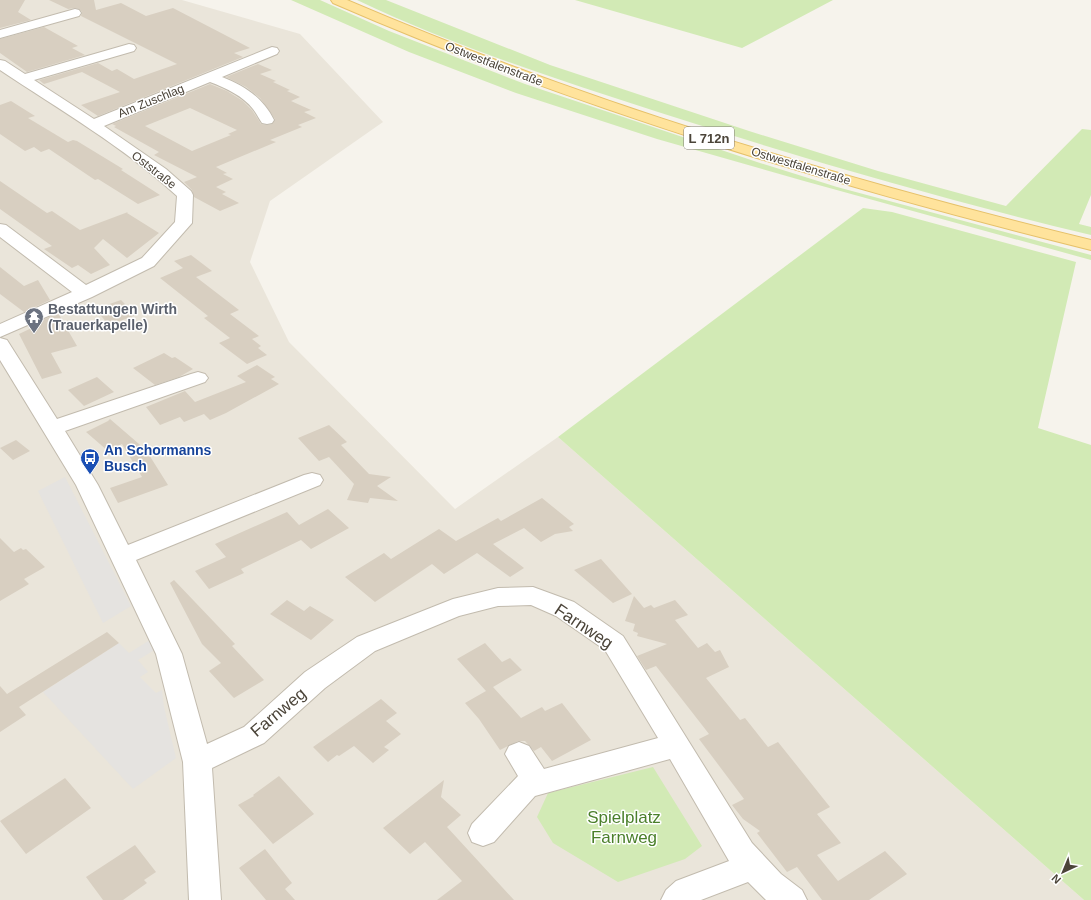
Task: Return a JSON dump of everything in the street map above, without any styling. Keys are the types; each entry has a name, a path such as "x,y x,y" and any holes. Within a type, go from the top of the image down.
{"main road":[{"name":"Ostwestfalenstraße","path":"337,0 442,44 605,105 865,185 1091,246"}],"street":[{"path":"0,34 75,13"},
{"path":"24,79 129,48"},
{"name":"Am Zuschlag","path":"93,125 272,51"},
{"name":"Oststraße","path":"0,331 85,293 148,262 183,224 185,195 160,172 93,125 24,79 2,67"},
{"path":"210,77 232,86 248,96 263,111 267,120"},
{"path":"0,229 85,293"},
{"path":"0,344 87,485 169,654 197,762 205,900"},
{"path":"52,428 198,378"},
{"path":"122,556 312,480"},
{"name":"Farnweg","path":"197,762 254,735 315,680 366,644 452,608 498,597 533,596 566,609 614,643 737,846 770,884 791,900"},
{"path":"483,833 526,786 677,745"},
{"path":"519,754 533,775 534,784"},
{"path":"677,900 687,891 753,866"}],"shaded area":[{"path":"0,0 182,0 300,34 383,122 270,201 250,262 289,342 455,509 558,437 1084,900 0,900"},
{"path":"65,477 131,606 103,623 38,491"},
{"path":"150,640 156,649 138,660 148,672 140,677 156,693 162,690 164,707 176,758 133,789 43,692 119,643 129,653"}],"green space":[{"path":"291,0 320,0 389,31 525,84 757,162 837,187 1091,255 1091,260 657,139 516,93 409,52"},
{"path":"357,0 386,0 550,65 749,131 878,171 1006,206 1082,129 1091,130 1091,195 1079,224 1091,227 1091,235 1036,222 873,178 658,112 468,47 394,17"},
{"path":"575,0 833,0 742,48"},
{"path":"863,208 892,212 1076,262 1038,428 1091,445 1091,900 1084,900 558,437"},
{"name":"Spielplatz Farnweg","path":"653,767 702,846 685,859 618,882 553,843 537,817 548,793"}],"building":[{"path":"0,0 25,0 18,12 31,20 0,28"},
{"path":"49,0 94,0 96,10 121,3 146,16 173,8 250,48 234,53 243,57 98,116 81,105 120,92 82,72 44,84 39,80 98,63 112,71 117,69 134,79 177,64 81,16 82,12 79,9 68,9"},
{"path":"44,27 78,46 72,48 85,55 27,72 0,53 0,39"},
{"path":"258,64 272,70 260,74 276,81 273,82 290,90 287,91 300,97 291,101 311,110 304,112 316,118 298,125 302,127 270,140 276,142 216,167 227,173 223,174 233,179 216,187 226,192 222,194 239,203 220,211 194,197 192,190 184,182 197,177 154,155 159,152 114,127 116,126 112,124 210,84 227,91 243,101 252,110 261,124 272,124 275,119 260,98 246,87 226,77","holes":["190,108 237,130 228,134 231,135 192,151 145,126"]},
{"path":"11,101 35,116 28,118 68,142 73,140 77,141 123,169 121,170 160,195 138,204 98,179 95,180 49,149 41,152 34,147 25,151 0,134 0,105"},
{"path":"0,181 47,213 52,211 80,230 128,212 127,213 159,233 127,258 103,239 94,248 110,265 91,274 78,265 72,268 44,249 52,246 0,209"},
{"path":"191,255 212,271 196,277 239,310 230,314 259,336 252,339 261,346 258,348 267,355 247,364 219,343 230,338 204,318 208,316 160,278 183,268 174,261"},
{"path":"0,267 24,286 38,280 50,300 24,312 0,294"},
{"path":"121,300 136,315 109,325 95,309"},
{"path":"58,313 77,346 51,353 62,373 42,379 19,334 40,324 38,322"},
{"path":"164,353 172,358 175,357 193,369 179,377 155,385 133,368"},
{"path":"257,365 275,377 271,379 279,384 210,420 204,414 184,422 180,417 160,425 146,407 185,391 195,402 246,382 237,376"},
{"path":"97,377 114,392 84,406 68,390"},
{"path":"110,419 146,450 168,485 118,503 110,488 142,477 122,444 108,451 86,432"},
{"path":"329,425 347,442 341,445 369,474 391,477 377,486 398,501 370,498 368,503 347,500 354,484 329,457 319,461 298,438"},
{"path":"16,440 30,451 13,460 0,448"},
{"path":"542,498 574,524 569,527 573,531 555,534 541,542 524,528 493,544 524,568 510,577 477,553 444,574 432,564 375,602 345,577 384,553 391,559 439,529 456,541 498,518 501,521"},
{"path":"328,509 349,528 311,549 301,540 241,569 244,573 209,589 195,571 226,557 215,544 287,512 299,525"},
{"path":"0,538 14,552 21,548 23,550 26,549 45,567 24,579 29,584 0,601"},
{"path":"601,559 632,594 613,603 574,570"},
{"path":"174,580 235,644 232,646 264,680 234,698 209,671 221,663 202,644 170,583"},
{"path":"634,596 644,608 651,605 654,608 675,600 688,615 675,620 698,648 707,643 715,652 720,650 729,667 706,678 740,720 745,718 768,747 778,742 830,807 817,814 841,843 817,855 838,881 885,851 907,874 869,900 822,900 797,867 787,872 757,833 760,831 743,819 732,805 744,799 699,739 709,734 656,666 646,670 637,656 667,644 637,636 638,633 633,631 635,624 625,621"},
{"path":"287,600 304,611 310,606 334,620 311,640 270,614"},
{"path":"107,632 119,643 19,707 26,715 0,732 0,686 7,694"},
{"path":"485,643 502,662 510,658 522,670 493,687 521,718 542,707 545,711 562,703 591,740 552,761 541,747 534,751 525,741 518,741 500,750 479,719 465,703 486,691 457,659"},
{"path":"381,699 397,713 386,721 401,734 384,747 389,750 373,763 354,746 339,756 337,755 328,762 313,747"},
{"path":"279,776 314,814 273,844 238,805 254,796 253,795"},
{"path":"65,778 91,808 26,854 0,821"},
{"path":"444,780 441,797 461,815 447,827 514,900 437,900 462,881 425,842 410,854 383,828"},
{"path":"135,845 156,872 144,880 147,883 123,900 103,900 86,877"},
{"path":"265,849 292,883 285,889 295,900 266,900 239,868"}],"place":[{"name":"Bestattungen Wirth (Trauerkapelle)","path":"34,334"},
{"name":"An Schormanns Busch","path":"90,475"}]}
